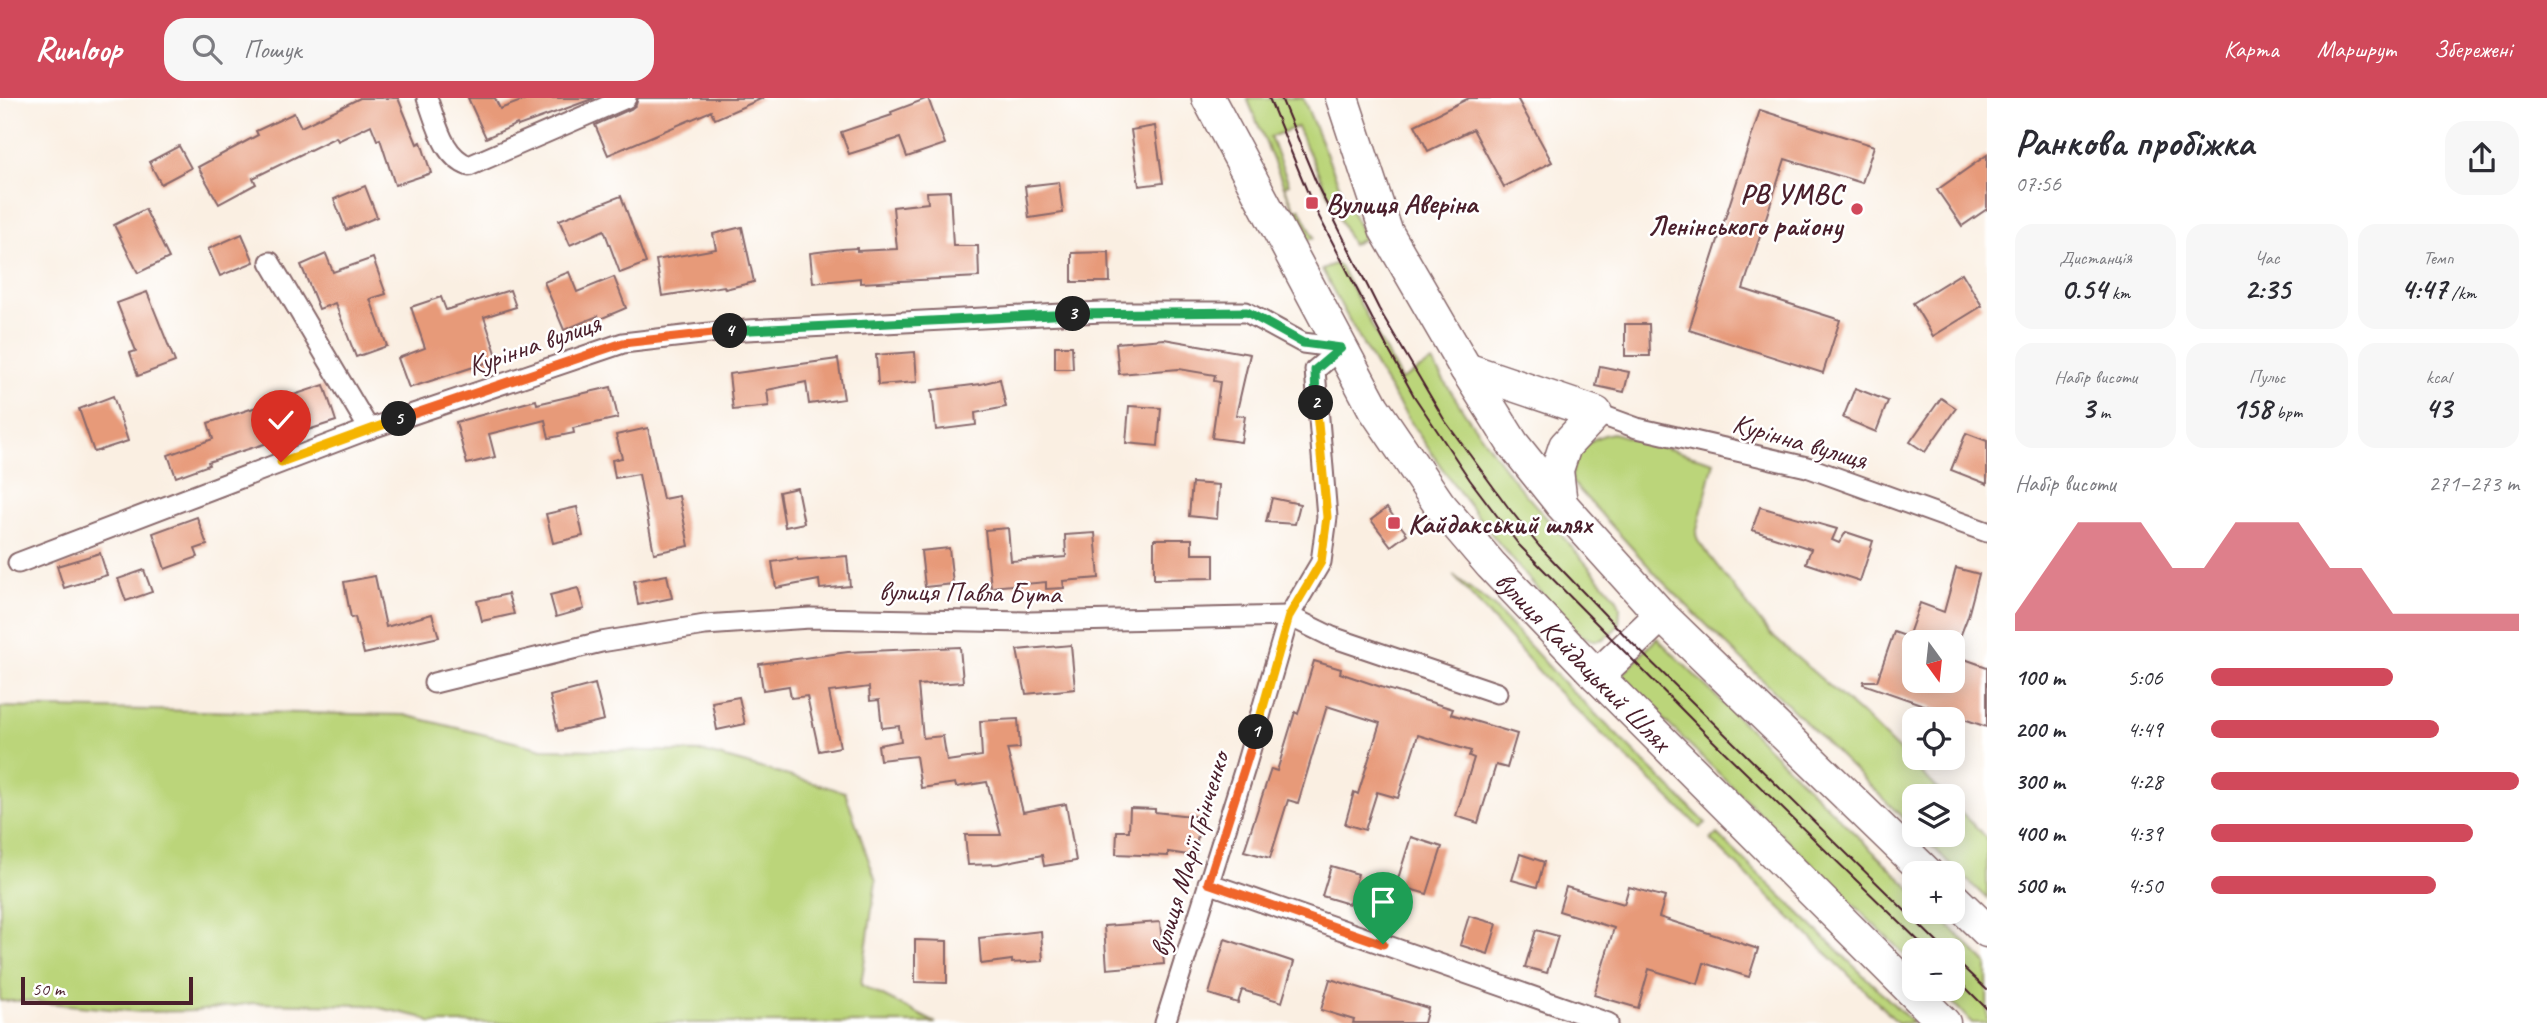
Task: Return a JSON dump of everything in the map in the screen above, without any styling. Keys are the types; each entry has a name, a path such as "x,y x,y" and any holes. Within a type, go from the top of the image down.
{"highway":[{"name":"вулиця Кайдацький Шлях","path":"1208,98 1373,407 1439,503 1491,565 1597,676 1944,1023"},
{"path":"1342,98 1386,231 1513,444 1561,504 1661,615 1915,861"},
{"path":"1466,369 1596,413 1565,446 1557,470 1561,504"},
{"path":"1597,676 1661,615"},
{"path":"1965,910 1987,931"}],"street":[{"path":"427,98 445,146 459,163 469,166 626,98"},
{"path":"270,262 369,429"},
{"name":"Курінна вулиця","path":"18,563 369,429 623,343 727,331 1102,312 1247,312 1303,343 1341,348"},
{"name":"вулиця Марії Грінченко","path":"1165,1023 1245,768 1289,616 1321,562 1327,517 1315,370 1341,348"},
{"name":"Курінна вулиця","path":"1596,413 1637,428 1807,467 1987,532"},
{"name":"вулиця Павла Бута","path":"434,684 601,642 705,625 810,618 1029,622 1289,616 1332,637 1497,693"},
{"path":"1208,883 1608,1023"}],"green space":[{"path":"1247,98 1303,98 1345,199 1365,238 1352,245 1297,127 1270,137 1289,184 1284,186 1295,210 1300,209 1314,237 1307,241"},
{"path":"1334,264 1340,266 1401,380 1432,362 1466,415 1515,482 1617,599 1620,607 1619,625 1608,636 1593,640 1578,633 1510,556 1450,479 1395,398 1345,313 1322,269"},
{"path":"1613,433 1714,462 1696,534 1698,541 1769,633 1902,754 1902,770 1919,770 1933,784 1902,784 1902,817 1662,581 1572,482 1577,456 1588,443"},
{"path":"1453,575 1493,606 1563,682 1706,823 1700,828 1552,686"},
{"path":"1657,638 1902,880 1902,924 1947,924 1961,938 1902,938 1902,952 1620,677"},
{"path":"0,707 404,715 543,749 704,752 845,792 876,881 861,985 936,1023 431,1023 421,1017 366,1005 253,1003 196,1011 140,1012 27,1001 0,1001"},
{"path":"1965,816 1987,838 1987,899 1965,878 1965,861 1947,861 1933,847 1965,847"},
{"path":"1717,834 1913,1023 1898,1023 1711,840"},
{"path":"1965,942 1987,964 1987,1023 1972,1023 1951,1001 1965,1001"}],"building":[{"path":"360,98 398,98 417,144 421,142 431,173 395,185 380,139 377,140 371,125 338,141 336,137 253,178 256,184 219,204 198,167 258,135 256,131 294,113 301,127"},
{"path":"468,98 495,98 500,109 529,98 595,98 518,126 517,124 486,138"},
{"path":"638,98 763,98 715,119 711,111 608,155 595,125 631,109"},
{"path":"928,98 945,144 907,157 900,138 849,154 841,132 892,115 891,112"},
{"path":"1469,98 1517,98 1552,162 1504,187 1473,129 1428,151 1415,125"},
{"path":"1760,110 1874,146 1862,183 1785,159 1743,289 1840,320 1823,373 1689,330"},
{"path":"1155,126 1163,183 1139,186 1131,130"},
{"path":"179,146 191,168 161,184 149,162"},
{"path":"1987,155 1987,209 1962,226 1937,190"},
{"path":"1059,182 1063,213 1029,218 1025,186"},
{"path":"365,186 377,217 346,230 334,199"},
{"path":"950,191 953,246 978,246 979,277 860,283 860,278 813,283 810,253 857,248 857,251 897,249 893,207 928,203 927,192"},
{"path":"621,196 646,263 620,273 604,230 570,245 559,220"},
{"path":"145,209 169,258 138,273 114,225"},
{"path":"742,227 754,282 725,289 724,286 662,296 656,260 716,249 713,234"},
{"path":"242,234 254,262 220,276 208,249"},
{"path":"1109,252 1110,282 1072,282 1072,253"},
{"path":"326,254 333,272 373,258 386,294 370,299 387,346 356,357 335,303 319,309 301,265"},
{"path":"569,272 577,292 614,277 626,308 564,330 544,282"},
{"path":"1962,273 1982,306 1933,336 1913,303"},
{"path":"510,290 516,307 484,317 498,359 409,388 398,358 425,348 411,307 441,297 446,310"},
{"path":"147,292 175,362 138,376 130,353 136,351 117,303"},
{"path":"1625,324 1649,324 1650,356 1625,356"},
{"path":"1164,339 1250,354 1236,415 1245,416 1241,442 1212,438 1220,382 1214,381 1215,375 1179,369 1119,374 1116,343"},
{"path":"1055,346 1072,346 1073,369 1055,369"},
{"path":"915,352 917,382 878,385 876,355"},
{"path":"838,359 844,399 809,404 806,382 767,390 769,406 733,410 729,374"},
{"path":"1600,366 1629,372 1624,392 1596,386"},
{"path":"1000,379 1006,407 975,413 976,425 936,430 932,390"},
{"path":"324,385 336,421 208,462 209,465 176,477 168,455 213,439 208,423"},
{"path":"611,387 618,418 573,428 574,433 549,438 545,420 489,434 495,457 467,464 456,422 536,400 537,404"},
{"path":"1855,388 1888,401 1876,432 1843,418"},
{"path":"113,396 128,441 94,452 79,409"},
{"path":"1941,398 1956,408 1925,452 1910,442"},
{"path":"1129,406 1161,408 1158,446 1126,443"},
{"path":"648,428 663,499 679,496 689,546 654,553 639,474 615,478 612,460 622,458 616,435"},
{"path":"1966,433 1987,441 1987,484 1951,470"},
{"path":"1192,483 1219,485 1217,519 1189,516"},
{"path":"797,488 804,523 785,527 779,492"},
{"path":"1272,498 1300,504 1295,524 1266,522"},
{"path":"577,507 583,536 553,543 546,514"},
{"path":"1760,507 1837,529 1832,540 1839,543 1846,532 1873,541 1860,581 1806,563 1811,549 1752,530"},
{"path":"1387,508 1407,534 1391,546 1371,520"},
{"path":"197,517 207,545 195,549 198,557 165,569 153,533"},
{"path":"1008,528 1011,561 1066,557 1065,535 1095,533 1099,578 1063,581 1064,588 1046,589 1046,582 991,587 985,530"},
{"path":"1154,539 1192,539 1192,554 1214,554 1214,578 1154,579"},
{"path":"949,548 953,584 925,587 921,551"},
{"path":"100,553 107,575 64,588 57,566"},
{"path":"847,556 850,586 820,589 819,580 776,588 772,562"},
{"path":"1956,568 1979,574 1963,630 1910,630 1920,603 1944,612"},
{"path":"144,570 152,592 126,601 118,579"},
{"path":"667,575 672,598 638,605 634,581"},
{"path":"375,576 386,627 432,614 439,637 364,654 355,617 351,618 344,582"},
{"path":"578,588 584,609 556,617 550,595"},
{"path":"508,594 514,614 482,621 477,601"},
{"path":"1894,632 1902,635 1902,693 1965,693 1965,659 1987,667 1987,727 1965,719 1965,707 1929,707 1863,684 1864,681 1877,681"},
{"path":"1071,645 1075,689 1026,694 1017,650"},
{"path":"960,647 963,682 918,685 923,738 943,736 947,761 982,756 980,721 1018,719 1020,748 1007,749 1023,812 1066,804 1076,861 1044,866 1042,855 998,864 968,865 965,835 1001,835 987,782 956,787 955,783 921,788 916,756 880,760 878,745 901,741 899,726 882,728 879,700 870,701 869,687 829,692 840,747 819,751 807,696 791,698 789,686 763,690 759,664 848,652"},
{"path":"1314,661 1341,669 1340,673 1453,709 1451,714 1517,734 1507,768 1496,765 1478,823 1456,816 1474,758 1469,756 1471,751 1418,735 1398,798 1377,792 1365,830 1345,824 1354,792 1358,794 1380,723 1327,706 1298,803 1288,800 1270,858 1244,851 1271,769 1277,771 1295,712 1298,714"},
{"path":"595,684 604,720 558,731 550,696"},
{"path":"739,697 745,724 717,730 712,702"},
{"path":"1130,808 1155,809 1155,812 1200,817 1195,856 1168,852 1168,856 1116,854 1117,831 1129,831"},
{"path":"1411,837 1442,847 1427,894 1396,885"},
{"path":"1520,854 1544,862 1537,887 1512,880"},
{"path":"1331,866 1358,874 1349,904 1322,896"},
{"path":"1566,887 1624,904 1629,887 1665,897 1659,917 1758,949 1749,977 1704,963 1698,984 1649,969 1638,1008 1594,995 1614,928 1559,911"},
{"path":"1469,916 1497,924 1488,954 1460,945"},
{"path":"1160,922 1164,964 1107,969 1104,926"},
{"path":"1536,930 1558,936 1547,973 1525,967"},
{"path":"1041,931 1043,961 1012,963 1012,960 981,964 979,938"},
{"path":"1225,939 1294,962 1282,1002 1242,990 1238,1003 1209,994"},
{"path":"915,940 947,941 947,983 915,982"},
{"path":"1330,979 1428,1008 1424,1023 1353,1023 1354,1020 1321,1010"}],"tram line":[{"path":"1269,98 1312,203 1414,396 1470,480 1519,545 1709,737 1916,938"},
{"path":"1281,98 1318,187 1379,309 1445,421 1508,507 1539,546 1632,643 1933,938"},
{"path":"1965,969 1987,990"},
{"path":"1965,987 1987,1009"}],"place":[{"name":"Вулиця Аверіна","path":"1312,203"},
{"name":"РВ УМВС Ленінського району","path":"1857,209"},
{"name":"Кайдакський шлях","path":"1394,523"}],"route":[{"path":"281,462 369,429 623,343 727,331 1102,312 1247,312 1303,343 1341,348 1315,370 1327,517 1321,562 1289,616 1208,883 1383,944"}]}
